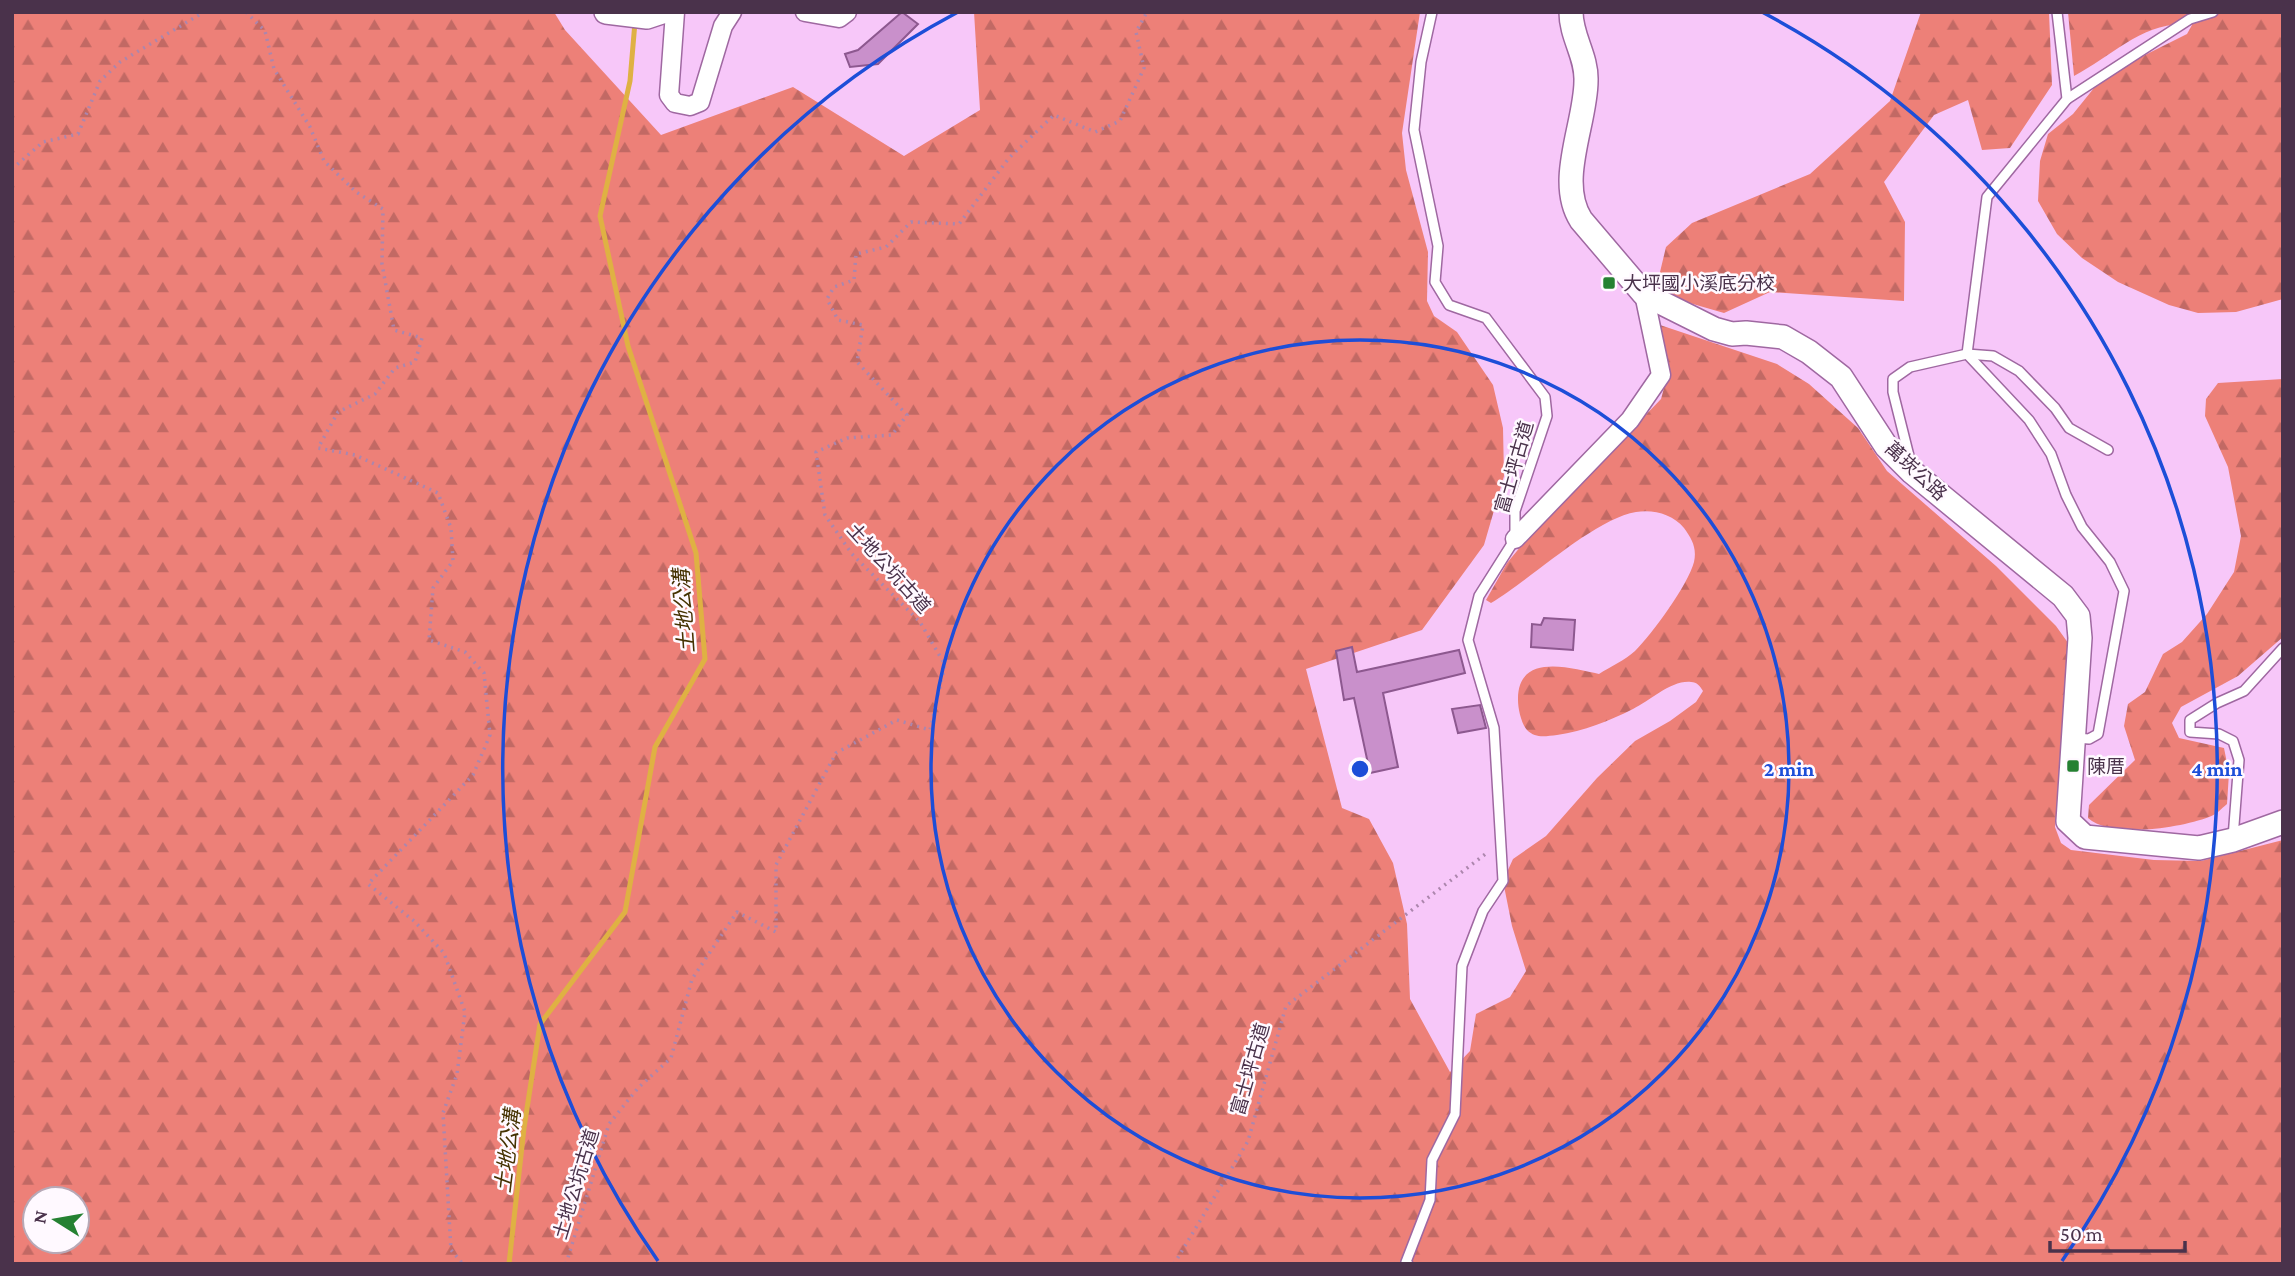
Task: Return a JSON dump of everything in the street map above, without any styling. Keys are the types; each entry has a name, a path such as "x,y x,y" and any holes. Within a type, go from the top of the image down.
{"street":[{"path":"606,12 647,17 662,12"},
{"path":"675,12 669,95 675,103 690,106 700,102 723,26 732,12"},
{"path":"805,12 839,18 847,12"},
{"name":"萬崁公路","path":"1571,12 1573,33 1583,55 1587,78 1572,178 1575,211 1644,293 1714,329 1732,334 1783,337 1809,352 1841,377 1886,446 1913,472 2063,596 2078,616 2080,638 2068,821 2085,837 2199,848 2233,840 2283,822"},
{"path":"1515,539 1630,420 1661,375 1644,293"}],"lane":[{"name":"富士坪古道","path":"1408,1264 1406,1262 1430,1200 1432,1160 1455,1114 1462,966 1483,911 1503,881 1494,728 1468,640 1479,596 1515,539 1515,511 1547,416 1545,397 1486,318 1449,305 1435,282 1438,246 1414,130 1421,62 1432,12"},
{"path":"2057,12 2067,99"},
{"path":"2073,737 2089,739 2098,734 2124,591 2110,562 2082,527 2066,495 2051,454 2036,432 1967,354 1987,197 2067,99 2190,19 2213,12"},
{"path":"1913,472 1893,392 1893,379 1910,367 1967,354 1993,356 2019,371 2055,408 2069,428 2108,450"},
{"path":"2233,840 2239,760 2233,741 2219,734 2190,732 2190,720 2217,703 2244,691 2283,648"}],"path":[{"path":"12,169 43,142 78,134 100,81 120,62 204,12"},
{"path":"246,12 265,31 274,69 310,127 324,161 356,192 383,209 382,264 394,330 422,338 415,362 395,368 375,394 338,412 318,448 355,455 438,493 451,528 453,561 433,588 429,640 465,652 484,673 490,735 473,775 368,884 414,921 444,953 465,1012 457,1074 443,1113 452,1250 463,1264"},
{"name":"土地公坑古道","path":"566,1264 609,1124 638,1088 671,1058 692,979 737,912 776,932 776,864 835,753 897,720 929,730 945,666 920,622 852,554 825,515 817,452 847,438 892,435 907,415 858,362 863,325 838,320 827,299 834,287 854,280 856,254 886,247 911,222 959,224 1009,158 1054,115 1094,132 1120,121 1144,68 1136,32 1147,12"},
{"name":"富士坪古道","path":"1174,1264 1248,1141 1286,1006 1500,842"}],"green space":[{"path":"12,12 554,12 565,30 661,135 793,87 904,156 980,110 974,12 1420,12 1402,133 1406,170 1428,252 1427,301 1434,316 1457,332 1493,385 1503,428 1504,476 1484,545 1422,630 1306,669 1342,808 1369,819 1393,863 1407,924 1410,999 1450,1072 1470,1051 1476,1014 1510,997 1526,971 1512,926 1503,881 1513,859 1546,836 1597,778 1635,741 1696,702 1703,691 1693,682 1676,684 1606,721 1577,731 1549,736 1530,733 1519,711 1520,685 1526,675 1536,669 1561,667 1599,674 1635,651 1651,633 1685,583 1695,557 1687,532 1668,516 1642,511 1619,517 1582,538 1491,603 1486,600 1507,563 1526,540 1661,399 1669,370 1660,325 1777,364 1809,384 1858,428 1887,471 1996,566 2056,626 2071,647 2055,827 2061,843 2071,850 2154,860 2201,861 2283,840 2283,1264 12,1264"},
{"path":"1921,12 2049,12 2052,85 2010,148 1982,150 1968,100 1934,115 1884,182 1905,222 1904,301 1770,292 1724,313 1655,293 1666,247 1692,223 1810,174 1890,101"},
{"path":"2068,12 2283,12 2283,299 2236,312 2198,313 2169,305 2118,282 2082,258 2057,234 2038,201 2040,161 2048,134 2073,114 2094,88 2139,58 2187,34 2192,25 2175,25 2144,33 2074,76"},
{"path":"2283,379 2283,637 2238,676 2181,707 2172,723 2179,738 2224,748 2229,773 2227,804 2212,816 2164,828 2129,830 2099,824 2088,818 2089,805 2135,760 2124,726 2128,704 2145,692 2163,654 2182,642 2207,614 2234,572 2241,536 2228,467 2205,416 2206,399 2218,383"}],"building":[{"path":"902,12 918,24 878,64 850,67 845,54 858,50"},
{"path":"1544,618 1575,620 1573,650 1531,647 1532,624 1541,625"},
{"path":"1352,647 1357,672 1459,650 1465,673 1383,693 1398,767 1370,773 1354,698 1344,700 1336,651"},
{"path":"1480,705 1486,728 1458,733 1452,709"}],"waterway":[{"name":"土地公溝","path":"509,1264 524,1128 540,1024 625,912 655,747 705,659 696,553 628,346 600,216 630,81 635,22"}],"place":[{"name":"大坪國小溪底分校","path":"1609,283"},
{"name":"陳厝","path":"2073,766"}]}
